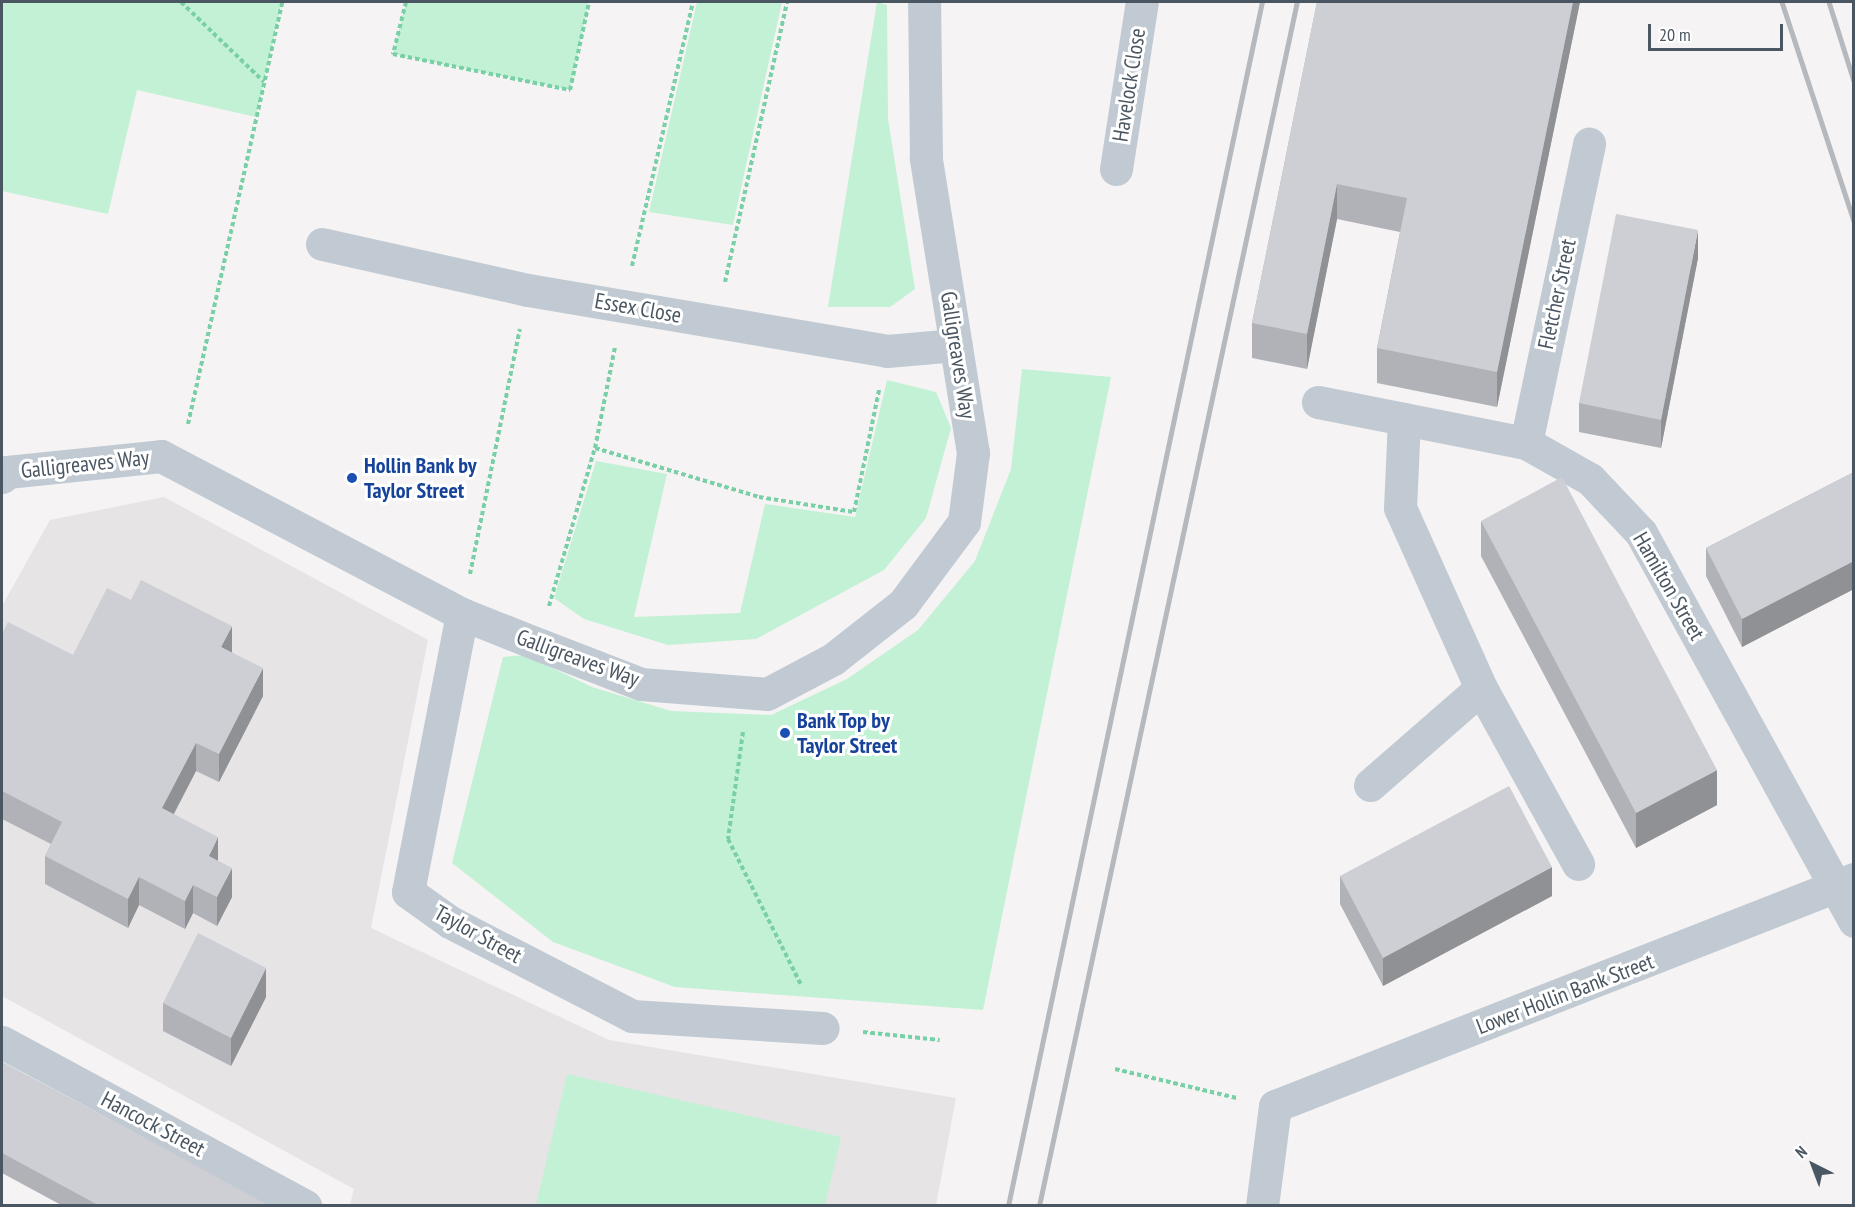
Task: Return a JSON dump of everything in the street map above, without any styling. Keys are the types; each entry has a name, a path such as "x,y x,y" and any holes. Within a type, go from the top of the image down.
{"street":[{"name":"Galligreaves Way","path":"2,477 7,472 161,456 462,614 540,645 642,684 767,694 833,659 903,604 964,522 973,453 926,158 924,2"},
{"name":"Havelock Close","path":"1116,169 1142,2"},
{"name":"Fletcher Street","path":"1526,443 1588,144"},
{"name":"Essex Close","path":"322,244 528,290 887,351 956,345"},
{"name":"Hamilton Street","path":"1318,402 1526,443 1590,479 1641,532 1846,883 1854,921"},
{"path":"1404,419 1400,508 1481,688 1578,864"},
{"name":"Taylor Street","path":"462,614 408,892 450,922 632,1016 823,1028"},
{"path":"1370,785 1481,688"},
{"name":"Lower Hollin Bank Street","path":"1275,1106 1846,883"},
{"name":"Hancock Street","path":"2,1042 305,1206"},
{"path":"1262,1206 1275,1106"}],"path":[{"path":"181,2 264,83"},
{"path":"179,466 282,2"},
{"path":"406,2 393,54 570,90 589,2"},
{"path":"540,645 595,448 623,307 693,2"},
{"path":"716,322 787,2"},
{"path":"462,614 528,290"},
{"path":"595,448 759,497 854,512 887,351"},
{"path":"749,694 728,839 823,1028 940,1040"},
{"path":"1115,1069 1275,1106"}],"shaded area":[{"path":"164,497 428,640 371,928 609,1040 956,1098 936,1205 350,1205 354,1189 2,996 2,606 50,520"}],"green space":[{"path":"2,2 282,2 256,117 137,90 108,214 2,191"},
{"path":"406,2 589,2 570,90 393,54"},
{"path":"697,2 782,2 733,225 649,212"},
{"path":"877,2 887,5 888,119 915,289 890,307 828,307"},
{"path":"1022,369 1111,377 983,1010 675,987 553,942 452,863 503,657 525,655 592,687 671,711 771,715 847,679 918,630 975,561 1011,469"},
{"path":"887,380 936,392 951,428 926,518 884,570 756,639 668,645 584,619 554,598 596,461 667,474 634,617 740,613 765,504 855,517"},
{"path":"567,1074 841,1137 825,1205 536,1205"}],"building":[{"path":"1317,2 1573,2 1497,372 1377,348 1407,198 1337,184 1307,334 1252,323"},
{"path":"1616,214 1698,230 1661,420 1579,403"},
{"path":"1854,472 1854,561 1742,619 1706,548"},
{"path":"1562,477 1717,770 1636,813 1481,521"},
{"path":"141,580 232,626 221,647 263,668 219,754 196,743 162,808 218,837 209,856 232,868 217,897 193,885 185,901 139,877 128,899 45,856 62,822 2,791 2,634 8,622 73,655 107,588 131,600"},
{"path":"1509,786 1552,867 1383,958 1340,876"},
{"path":"198,933 266,968 231,1038 163,1003"},
{"path":"2,1062 271,1206 100,1206 2,1153"}],"railway":[{"path":"1008,1206 1262,2"},
{"path":"1039,1206 1297,2"},
{"path":"1782,2 1854,221"},
{"path":"1829,2 1854,81"}],"place":[{"name":"Hollin Bank by Taylor Street","path":"352,478"},
{"name":"Bank Top by Taylor Street","path":"785,733"}]}
